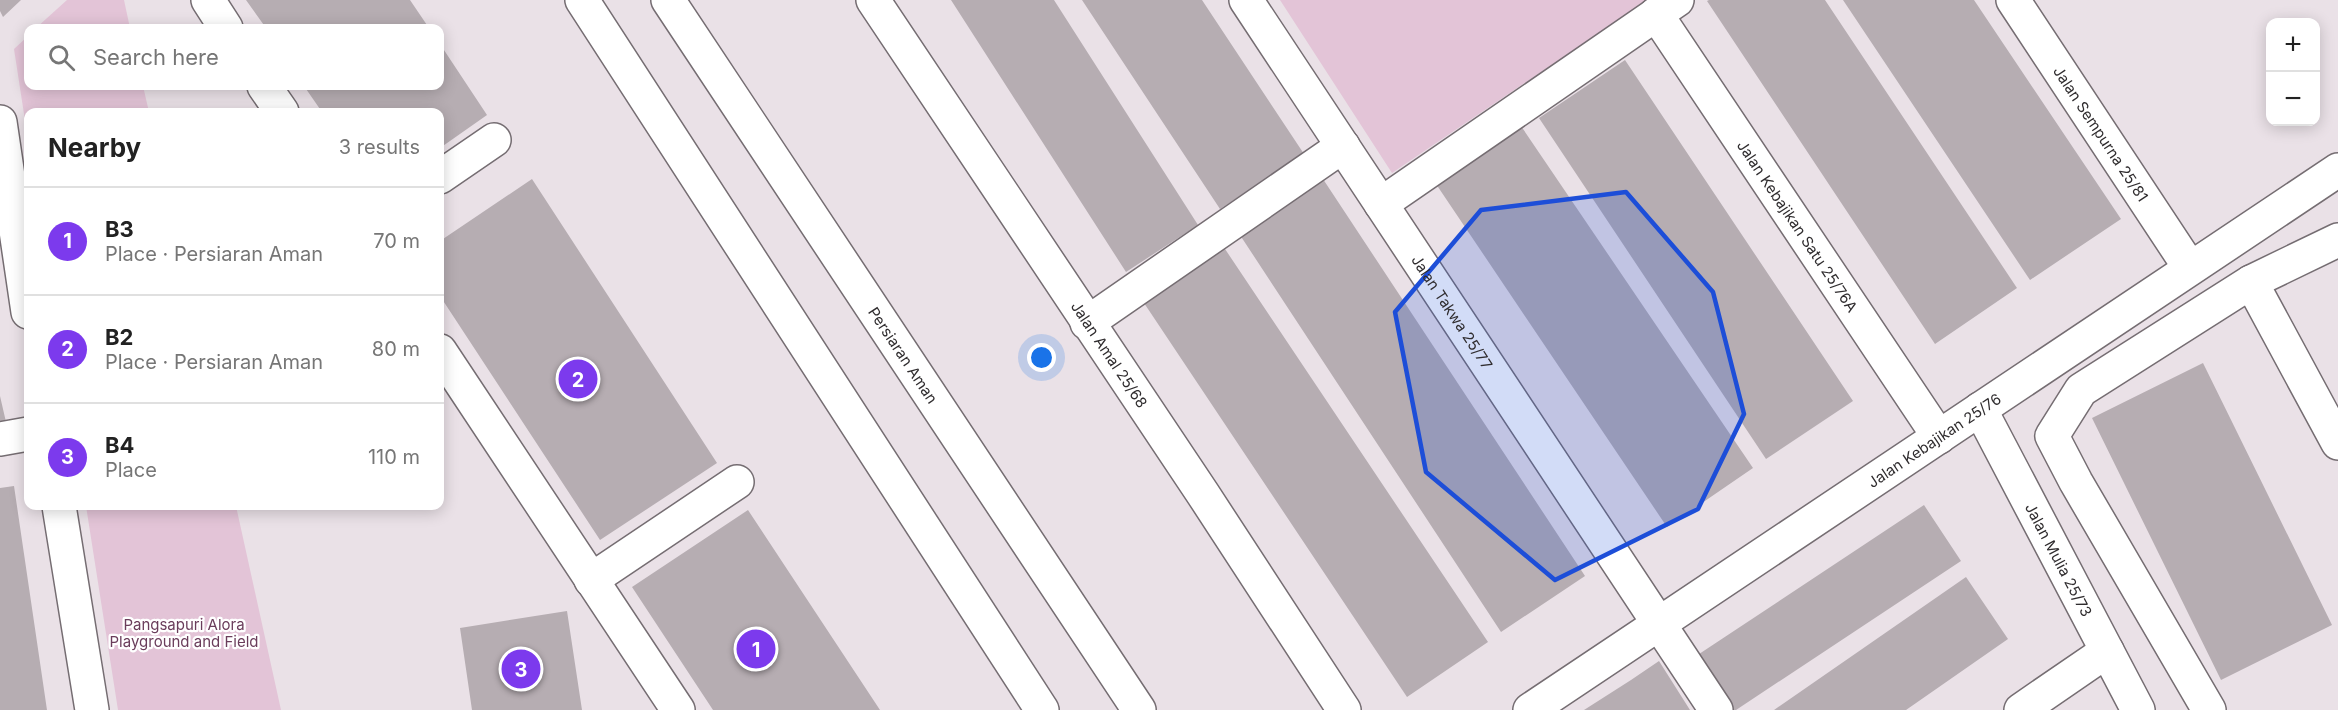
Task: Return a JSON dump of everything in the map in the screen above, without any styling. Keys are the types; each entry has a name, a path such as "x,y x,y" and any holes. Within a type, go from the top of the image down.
{"street":[{"path":"208,0 223,24"},
{"path":"582,0 1042,710"},
{"name":"Persiaran Aman","path":"668,0 1139,710"},
{"name":"Jalan Amal 25/68","path":"873,0 1203,494 1344,710"},
{"name":"Jalan Takwa 25/77","path":"1246,0 1716,710"},
{"name":"Jalan Sempurna 25/81","path":"2013,0 2190,268"},
{"path":"1381,204 1667,7"},
{"name":"Jalan Kebajikan Satu 25/76A","path":"1667,7 1939,437"},
{"path":"267,90 279,108"},
{"path":"0,122 24,285"},
{"path":"444,174 495,140"},
{"path":"1087,323 1343,146"},
{"name":"Jalan Kebajikan 25/76","path":"1530,710 2338,170"},
{"path":"2210,710 2076,482 2052,436 2081,390 2251,282 2338,240"},
{"path":"2251,282 2338,443"},
{"path":"444,357 678,710"},
{"name":"Jalan Mulia 25/73","path":"1980,409 2138,710"},
{"path":"0,439 24,435"},
{"path":"591,580 737,482"},
{"path":"60,510 92,710"},
{"path":"2021,710 2107,651"}],"highlighted area":[{"path":"1626,192 1713,292 1744,414 1698,509 1555,580 1426,472 1395,312 1481,210"}],"green space":[{"path":"67,0 124,0 129,24 40,24"},
{"path":"1280,0 1647,0 1392,173"},
{"path":"24,40 24,90 144,90 148,108 24,108 24,114 14,49"},
{"name":"Pangsapuri Alora Playground and Field","path":"87,510 237,510 281,710 118,710"}],"building":[{"path":"0,0 21,0 3,17 0,11"},
{"path":"246,0 410,0 426,24 263,24"},
{"path":"951,0 1054,0 1198,225 1126,272"},
{"path":"1082,0 1202,0 1304,154 1220,209"},
{"path":"1825,0 2017,288 1935,344 1707,1"},
{"path":"1843,0 1974,0 2121,219 2030,280"},
{"path":"444,50 487,115 444,145 444,108 319,108 307,90 444,90"},
{"path":"1625,60 1853,401 1766,459 1539,118"},
{"path":"1521,126 1753,468 1667,527 1436,184"},
{"path":"1321,176 1585,576 1501,632 1238,232"},
{"path":"532,179 717,463 600,540 444,302 444,238"},
{"path":"1221,243 1488,642 1407,697 1140,297"},
{"path":"2203,363 2332,625 2221,680 2092,418"},
{"path":"0,396 6,422 0,423"},
{"path":"14,486 47,710 0,710 0,488"},
{"path":"1924,505 1961,561 1736,710 1723,710 1690,660"},
{"path":"748,510 880,710 713,710 632,587"},
{"path":"1966,577 2008,639 1906,710 1774,710"},
{"path":"567,611 582,710 472,710 460,628"},
{"path":"1659,661 1690,710 1584,710 1631,680"}],"place":[{"name":"B2","path":"578,379"},
{"name":"B3","path":"756,649"},
{"name":"B4","path":"521,669"}]}
